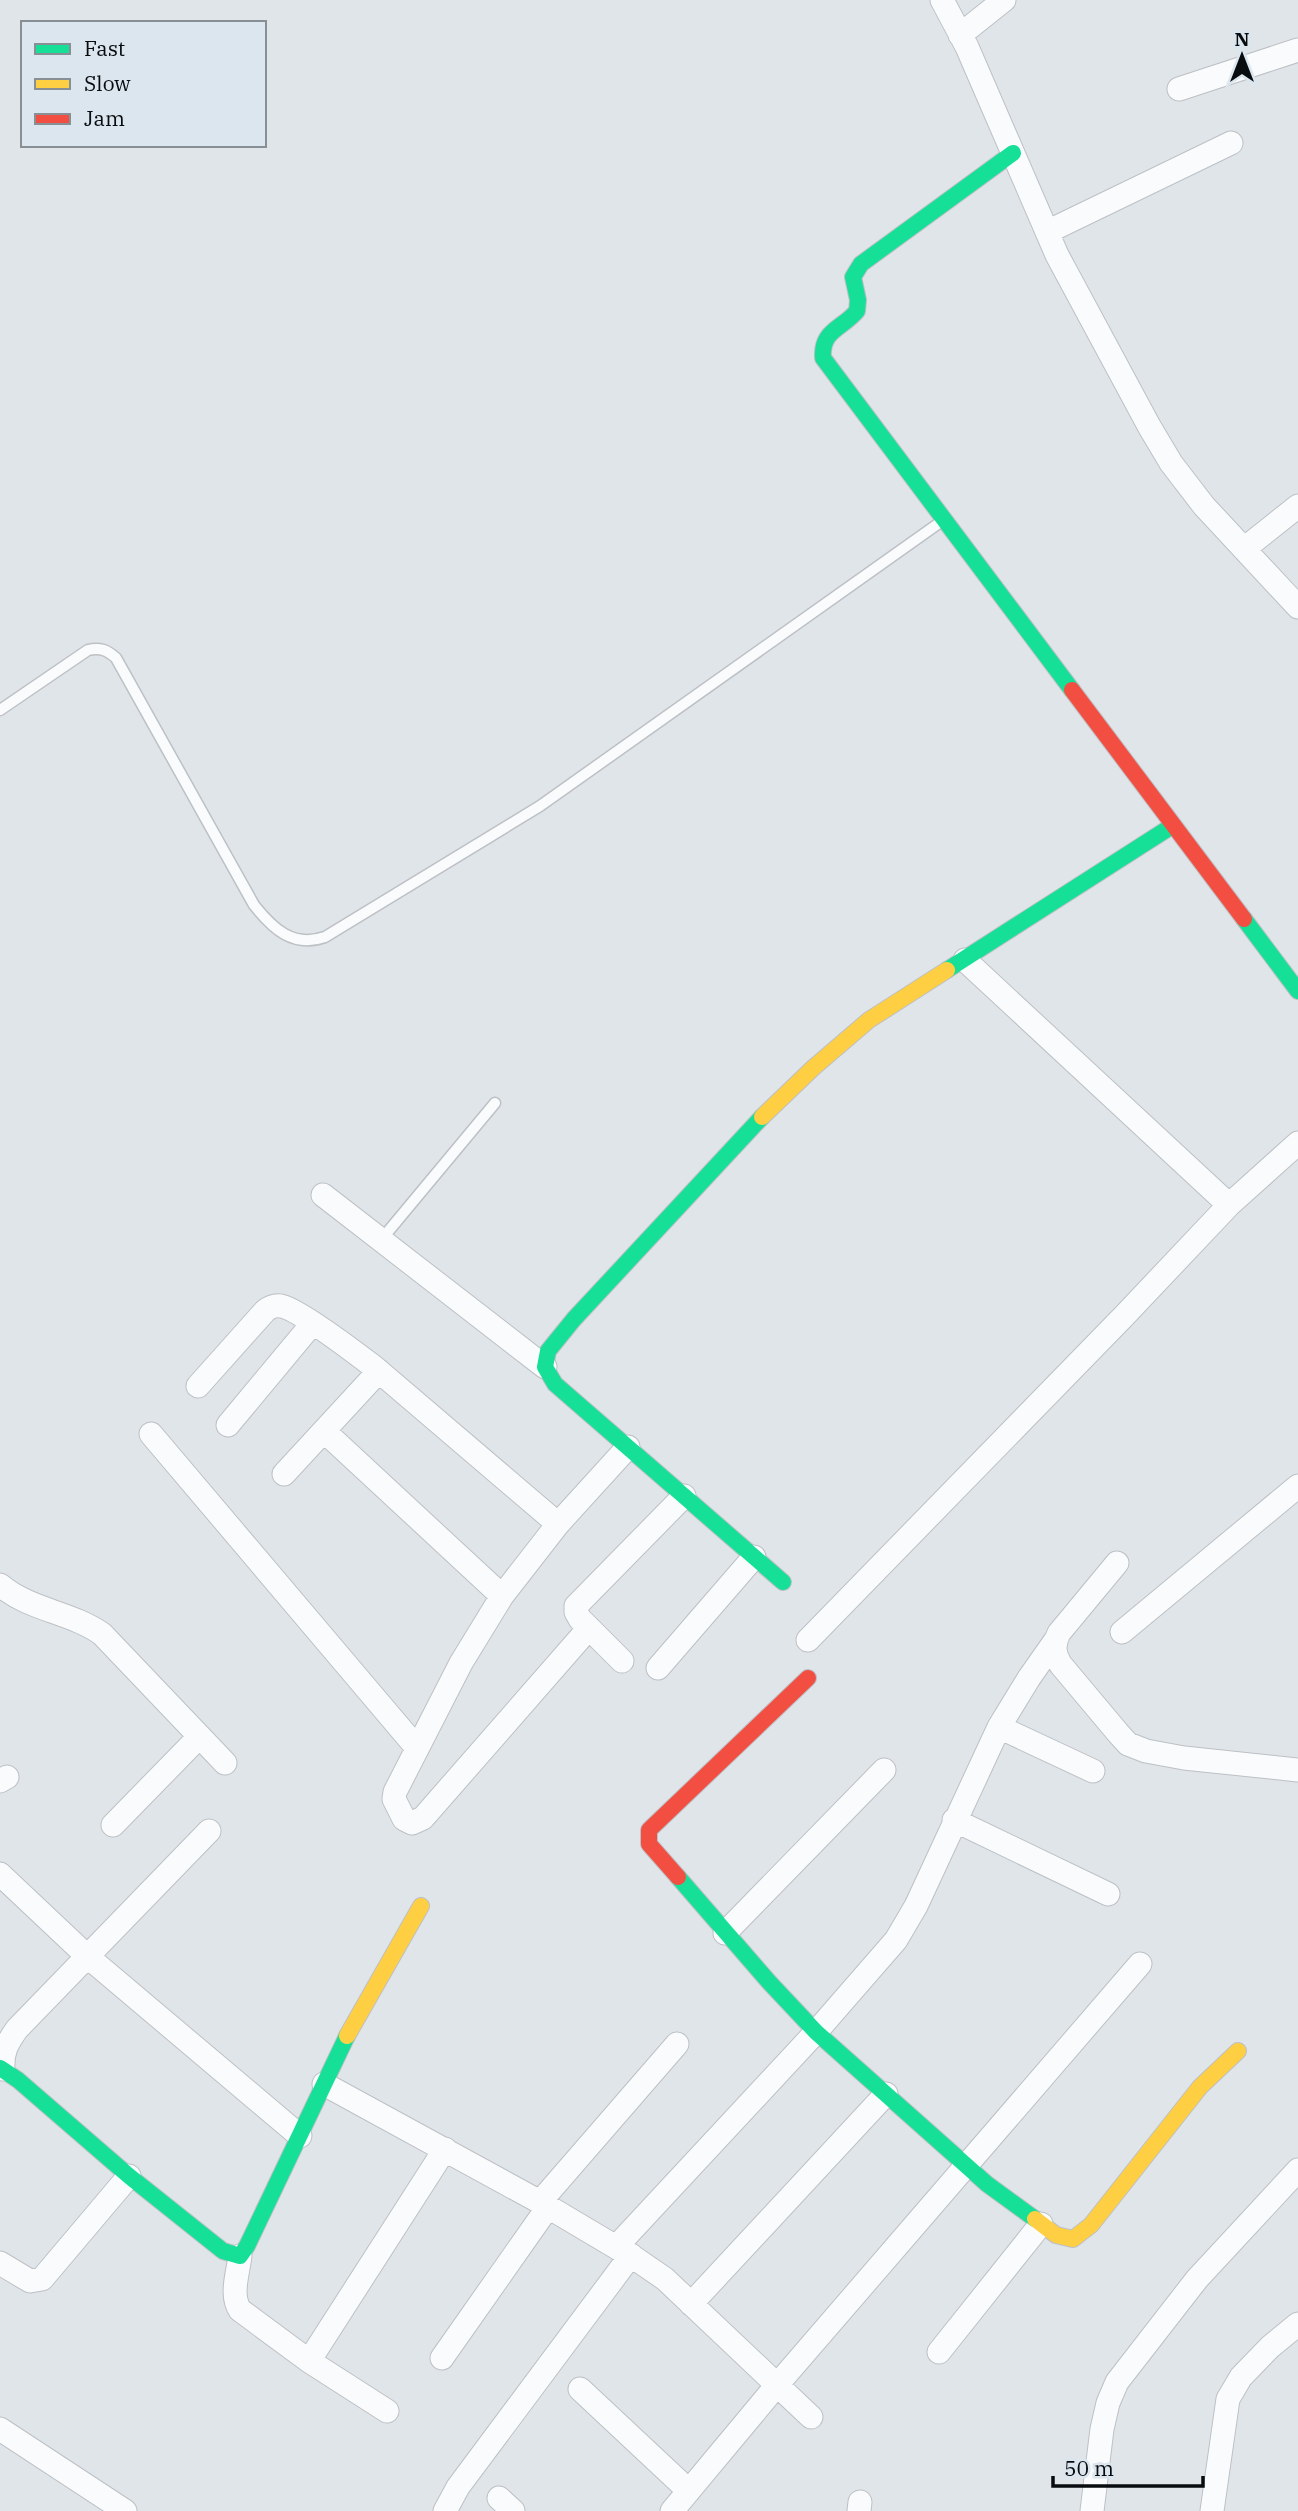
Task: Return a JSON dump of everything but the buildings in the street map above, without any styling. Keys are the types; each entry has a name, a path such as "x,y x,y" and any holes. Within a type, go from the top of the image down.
{"street":[{"path":"942,0 1064,268 1171,463 1204,506 1298,607"},
{"path":"960,35 1004,0"},
{"path":"1179,89 1298,50"},
{"path":"1047,232 1231,143"},
{"path":"1013,153 861,264 853,277 858,300 857,312 823,339 820,347 827,366 1298,992"},
{"path":"1244,549 1298,506"},
{"path":"545,1367 548,1351 559,1338 786,1091 828,1052 869,1020 1172,826"},
{"path":"965,960 1229,1205"},
{"path":"808,1640 1124,1317 1229,1205 1298,1143"},
{"path":"323,1195 545,1367 555,1384 783,1583"},
{"path":"198,1386 265,1311 272,1306 285,1307 379,1371 558,1524"},
{"path":"228,1425 312,1324"},
{"path":"284,1474 379,1371"},
{"path":"324,1430 502,1596"},
{"path":"151,1434 417,1748"},
{"path":"589,1628 423,1818 412,1823 404,1819 394,1799 398,1784 461,1663 502,1596 558,1524 628,1447"},
{"path":"1122,1632 1298,1486"},
{"path":"622,1661 576,1612 579,1601 684,1496"},
{"path":"658,1668 754,1557"},
{"path":"445,2511 458,2487 623,2251 896,1940 916,1906 999,1727 1055,1640 1117,1563"},
{"path":"0,1585 12,1595 90,1625 102,1634 225,1763"},
{"path":"1055,1640 1055,1657 1118,1733 1136,1748 1184,1758 1298,1770"},
{"path":"808,1678 649,1830 649,1844 725,1933 816,2032 965,2165 1041,2224 1064,2238 1073,2239 1091,2225 1200,2087 1238,2051"},
{"path":"999,1727 1093,1771"},
{"path":"113,1825 199,1737"},
{"path":"725,1933 884,1770"},
{"path":"954,1820 1108,1894"},
{"path":"209,1831 17,2029 2,2055 1,2069 223,2251 240,2256"},
{"path":"0,1874 88,1956 300,2136"},
{"path":"387,2411 309,2361 240,2310 236,2304 235,2293 240,2256 352,2026 421,1906"},
{"path":"672,2511 965,2165 1140,1964"},
{"path":"442,2358 544,2205 677,2044"},
{"path":"324,2084 544,2205 665,2279 811,2417"},
{"path":"691,2304 886,2094"},
{"path":"309,2361 445,2149"},
{"path":"1092,2511 1102,2430 1116,2382 1197,2279 1298,2170"},
{"path":"0,2263 30,2281 42,2279 129,2176"},
{"path":"939,2352 1041,2224"},
{"path":"1212,2511 1228,2399 1241,2377 1269,2347 1298,2324"},
{"path":"580,2389 689,2491"},
{"path":"0,2429 125,2511"}],"lane":[{"path":"0,710 88,650 98,648 108,651 116,658 254,905 275,929 286,936 312,941 325,937 540,806 943,520"},
{"path":"381,1240 495,1103"}],"traffic: fast":[{"path":"1013,153 861,264 853,277 858,300 857,311 825,341 823,358 1072,690"},
{"path":"947,970 1172,826"},
{"path":"1244,919 1298,991"},
{"path":"762,1117 574,1319 548,1351 545,1367 555,1384 783,1582"},
{"path":"678,1877 816,2032 987,2184 1035,2219"},
{"path":"0,2068 18,2080 129,2176 223,2251 240,2256 347,2036"}],"traffic: slow":[{"path":"762,1117 869,1020 947,970"},
{"path":"347,2036 421,1906"},
{"path":"1035,2219 1056,2235 1073,2239 1091,2225 1200,2087 1238,2051"}],"traffic: jam":[{"path":"1072,690 1244,919"},
{"path":"678,1877 649,1844 649,1830 808,1678"}]}
